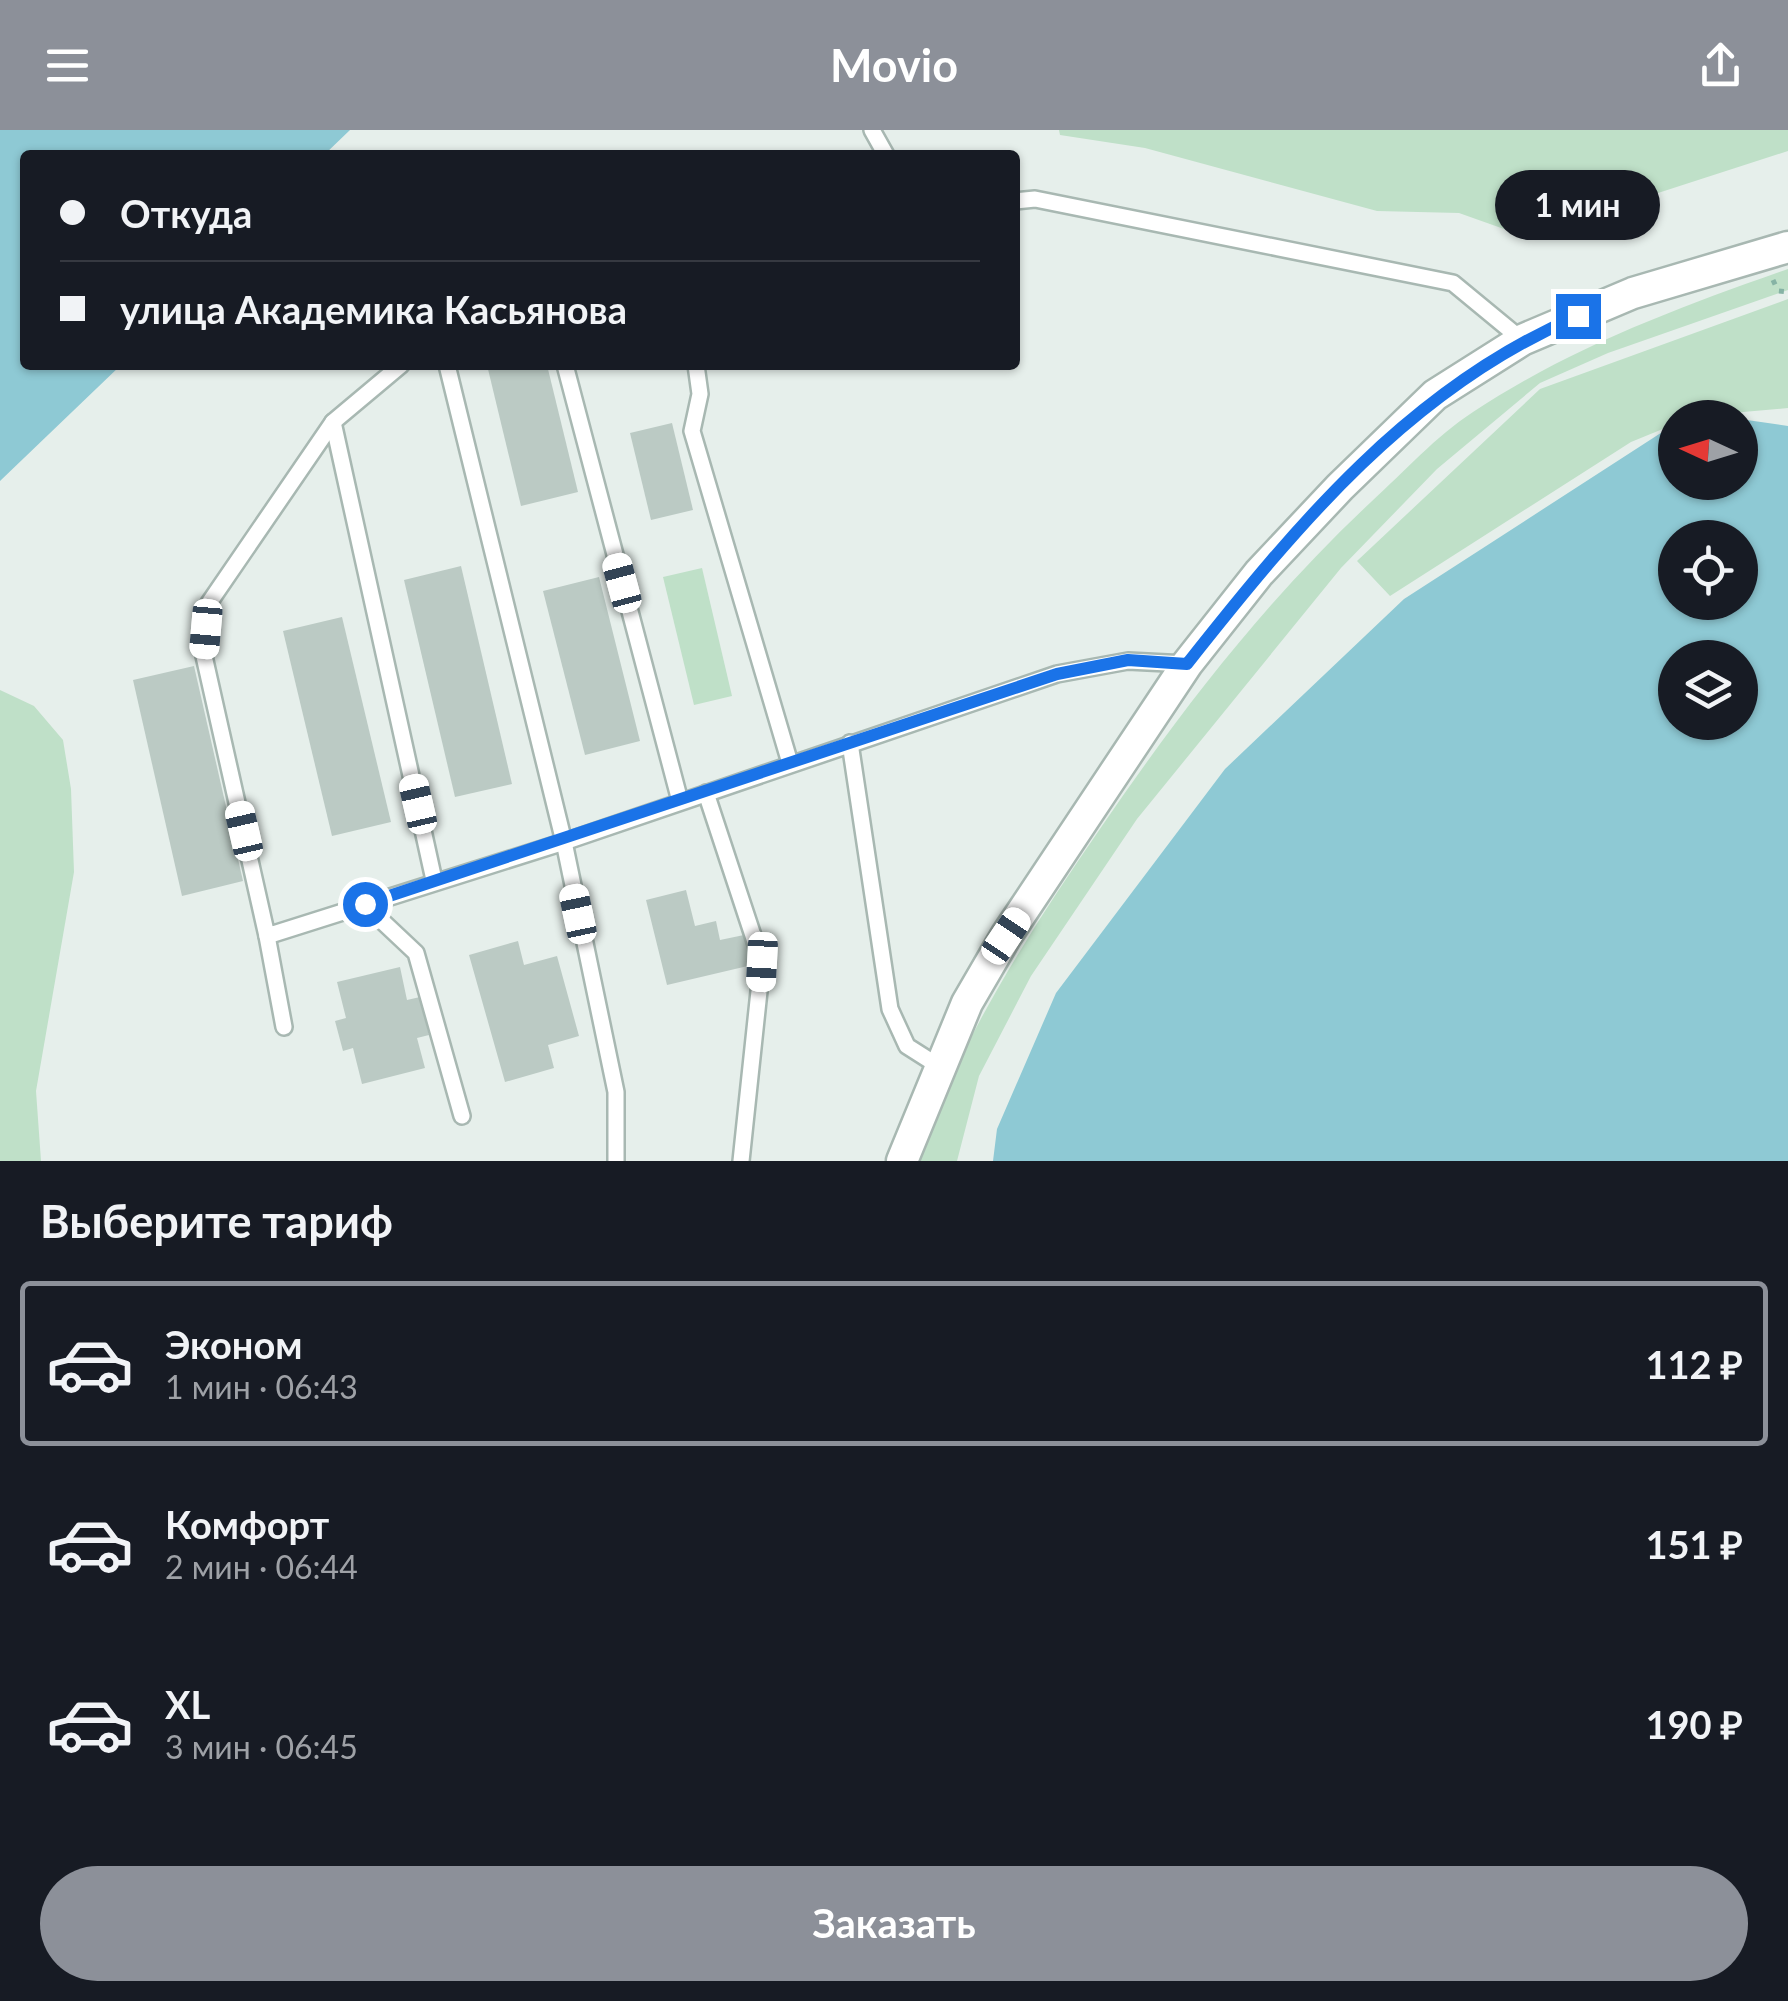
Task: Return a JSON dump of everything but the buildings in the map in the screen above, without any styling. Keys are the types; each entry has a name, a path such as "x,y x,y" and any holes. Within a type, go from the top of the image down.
{"street":[{"path":"902,1161 967,1003 1006,936 1187,664 1259,573 1340,486 1436,395 1522,340 1633,293 1788,247"}],"lane":[{"path":"1020,200 1035,199 1453,283 1522,340"},
{"path":"284,1027 204,656 209,603 333,422 395,370"},
{"path":"448,370 564,842 616,1092 616,1161"},
{"path":"566,370 680,801"},
{"path":"697,370 700,394 692,431 790,762"},
{"path":"333,422 434,880"},
{"path":"267,936 564,842 1057,674 1128,660 1187,664"},
{"path":"850,743 890,1009 907,1046 940,1068"},
{"path":"706,792 727,867 762,962 740,1161"},
{"path":"365,904 416,953 462,1116"}],"green space":[{"path":"1059,130 1788,130 1788,151 1553,227 1504,229 1459,213 1377,211 1145,148 1060,135"},
{"path":"1788,269 1788,290 1608,353 1540,383 1437,469 1341,568 1137,819 1031,976 979,1076 957,1161 916,1161 975,1030 1022,947 1075,866 1195,697 1333,539 1446,432 1510,389 1626,331"},
{"path":"1788,299 1788,408 1758,411 1758,400 1658,400 1658,431 1631,442 1390,596 1357,561 1540,389"},
{"path":"702,568 732,696 694,705 663,577"},
{"path":"0,690 34,706 63,740 71,789 74,872 36,1091 41,1161 0,1161"}],"water":[{"path":"0,130 350,130 329,150 20,150 20,370 116,370 0,481"},
{"path":"1758,422 1788,426 1788,1161 993,1161 997,1129 1056,993 1225,769 1404,599 1658,435 1658,500 1758,500"}],"route":[{"path":"365,904 564,842 1057,674 1128,660 1187,664 1259,573 1340,486 1436,395 1522,340 1578,316"}]}
